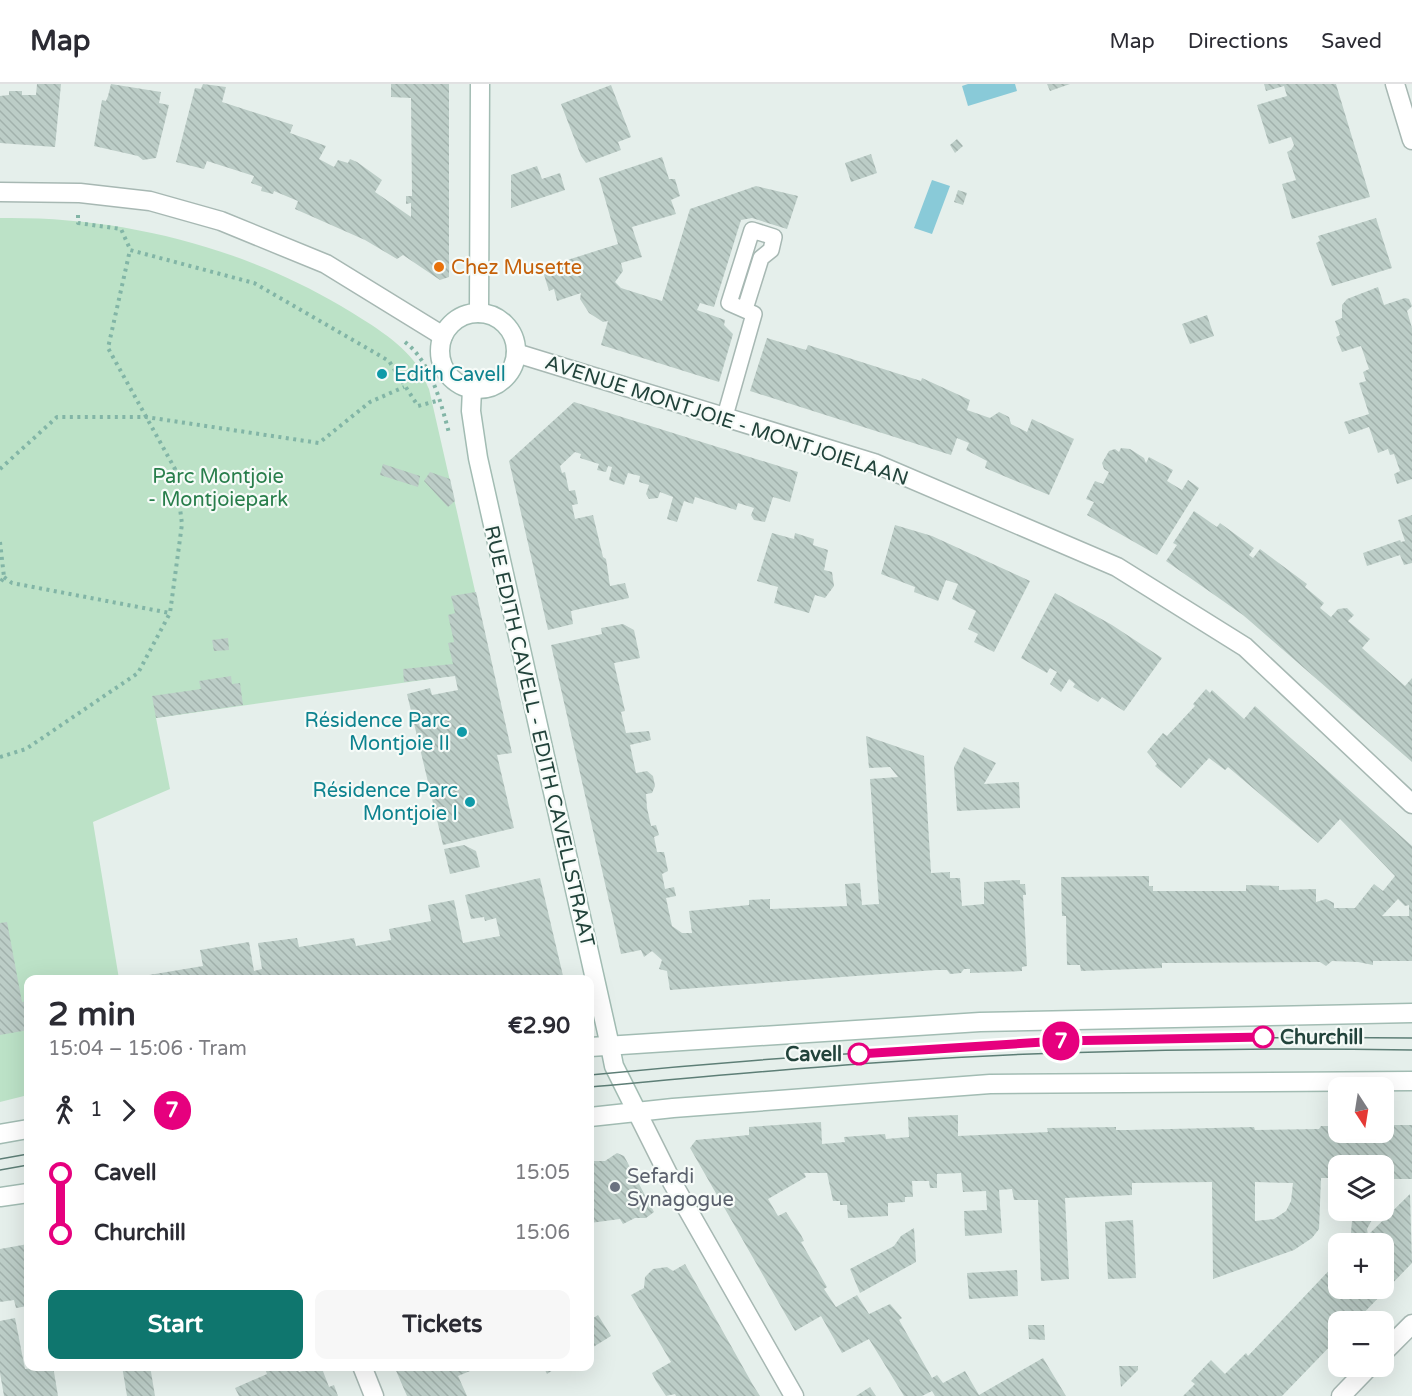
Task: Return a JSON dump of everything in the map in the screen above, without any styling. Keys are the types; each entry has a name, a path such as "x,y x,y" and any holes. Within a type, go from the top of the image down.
{"street":[{"path":"479,313 480,84"},
{"path":"1395,84 1412,140"},
{"path":"0,192 80,194 150,201 221,221 326,264 443,336"},
{"path":"479,313 494,316 506,325 514,338 516,352 512,368 502,380 488,388 472,389 454,381 443,367 440,352 443,336 457,319 479,313"},
{"name":"AVENUE MONTJOIE - MONTJOIELAAN","path":"516,352 874,463 1118,567 1245,647 1412,804"},
{"name":"RUE EDITH CAVELL - EDITH CAVELLSTRAAT","path":"472,389 471,411 478,458 614,1066 672,1182 794,1396"},
{"path":"594,1047 980,1022 1412,1013"},
{"path":"594,1117 990,1084 1412,1081"},
{"path":"0,1134 24,1130"},
{"path":"0,1197 24,1194"},
{"path":"1394,1342 1412,1324"},
{"path":"364,1371 374,1396"},
{"path":"1341,1396 1359,1377"}],"lane":[{"path":"725,416 754,314 729,303 752,230 774,237 771,250 761,258 745,309"}],"path":[{"path":"0,757 26,749 138,674 170,613 182,524 175,469 108,348 130,249 121,229 78,223 80,194"},
{"path":"130,249 254,283 389,361 418,406 440,400"},
{"path":"401,339 414,349 440,400 452,442"},
{"path":"0,469 57,417 146,417 319,443 370,402 405,387"},
{"path":"0,542 4,577 0,583"},
{"path":"4,577 12,583 170,613"}],"green space":[{"name":"Parc Montjoie - Montjoiepark","path":"0,218 89,222 177,239 220,251 261,267 341,306 382,332 410,356 419,367 429,389 493,670 156,718 170,789 93,822 118,975 24,975 24,1096 0,1102"}],"water":[{"path":"1015,84 1017,91 968,106 962,86"},
{"path":"932,180 950,186 932,234 914,228"}],"building":[{"path":"37,84 61,84 55,147 0,143 0,96 9,95 9,91 22,91 22,95 36,95"},
{"path":"111,84 161,92 159,103 169,105 156,158 143,160 138,156 94,146 102,100 106,101"},
{"path":"203,84 226,87 222,102 293,125 290,133 326,146 319,159 334,167 338,160 348,163 350,159 357,162 382,180 375,192 411,217 411,203 406,204 406,196 412,196 411,98 391,97 391,84 449,84 449,277 440,280 403,255 397,259 365,240 295,209 298,201 274,191 273,194 261,191 262,187 251,183 254,176 207,161 204,169 176,162 195,88 201,89"},
{"path":"1047,84 1070,84 1050,91"},
{"path":"1264,84 1336,84 1370,197 1292,219 1282,184 1296,180 1287,152 1294,145 1291,137 1269,144 1257,105 1287,96 1284,86 1266,91"},
{"path":"611,85 631,137 618,142 621,150 586,163 581,156 561,104"},
{"path":"957,139 963,146 955,153 950,145"},
{"path":"871,154 877,173 851,182 845,163"},
{"path":"662,157 669,179 675,179 680,196 671,200 676,214 632,227 642,257 621,263 623,271 615,282 621,288 662,301 690,209 756,186 798,196 787,229 752,218 741,220 714,307 700,303 697,310 725,320 724,325 733,334 719,382 601,345 608,321 603,322 589,313 580,299 581,293 557,301 554,289 549,291 542,268 618,244 599,178"},
{"path":"537,166 542,179 560,173 565,190 511,208 511,175"},
{"path":"958,190 967,193 963,205 954,202"},
{"path":"1376,218 1392,268 1332,286 1316,243 1320,241 1318,236"},
{"path":"1378,287 1384,305 1405,298 1409,299 1412,306 1407,311 1412,328 1412,479 1397,484 1394,474 1400,471 1394,454 1390,455 1388,449 1378,453 1369,427 1349,434 1344,422 1369,414 1359,383 1366,381 1363,372 1369,369 1361,346 1342,352 1336,337 1340,335 1335,321 1342,318 1342,305 1347,299"},
{"path":"1207,315 1214,336 1190,344 1182,324"},
{"path":"767,338 806,350 808,345 921,381 922,378 970,400 967,410 990,418 999,412 1009,417 1011,424 1027,432 1032,419 1074,439 1049,495 985,468 987,461 966,450 969,443 957,438 951,455 750,391"},
{"path":"574,402 798,472 790,502 773,497 765,522 754,520 751,515 754,508 738,503 736,510 695,497 693,504 684,501 677,522 667,519 673,497 660,492 658,498 649,499 646,494 649,485 639,482 640,476 628,473 624,485 609,480 612,467 608,466 606,472 597,470 599,464 580,458 581,454 575,452 560,466 562,473 565,472 569,491 575,490 578,504 572,505 575,519 593,515 603,557 606,559 610,586 625,583 629,598 571,611 573,624 548,630 509,461"},
{"path":"1121,448 1130,449 1144,458 1146,463 1149,457 1173,470 1167,481 1182,490 1188,480 1199,488 1157,555 1087,515 1094,502 1086,499 1095,481 1103,484 1109,472 1104,469 1102,463 1109,451 1115,449 1119,452"},
{"path":"383,464 420,476 418,487 380,475"},
{"path":"430,472 450,479 455,501 448,507 424,481"},
{"path":"1194,511 1217,527 1220,523 1254,548 1249,555 1253,558 1260,549 1307,584 1305,587 1324,603 1320,608 1331,617 1338,609 1347,608 1354,615 1348,621 1370,639 1362,648 1405,686 1412,678 1412,762 1243,615 1166,561 1177,545 1173,543"},
{"path":"1412,515 1412,563 1404,565 1400,555 1367,566 1363,553 1400,540 1405,541 1398,520"},
{"path":"895,525 932,536 1030,581 994,652 974,642 978,634 968,629 976,611 952,599 958,584 946,580 938,601 914,592 915,587 881,574"},
{"path":"772,533 794,539 795,533 814,539 813,545 828,550 824,570 832,572 834,586 825,598 815,595 809,613 774,603 778,587 757,581"},
{"path":"476,592 512,753 497,755 514,828 443,845 407,694 430,688 432,695 458,690 455,676 404,682 403,669 453,664 448,643 454,642 448,615 455,613 451,596"},
{"path":"1055,593 1112,625 1162,658 1124,711 1102,697 1098,702 1073,687 1075,684 1069,679 1061,692 1050,684 1057,672 1050,668 1047,673 1021,658"},
{"path":"623,624 634,630 640,658 614,663 625,711 621,712 626,733 649,731 651,740 630,745 636,773 647,771 653,776 655,786 652,793 646,794 647,808 651,826 656,825 659,835 654,837 657,852 664,852 668,871 662,874 665,889 674,887 676,896 666,898 672,926 682,933 692,933 689,911 749,905 749,900 770,899 770,909 847,906 845,884 860,883 862,905 879,904 870,779 898,777 890,767 869,768 866,736 924,756 931,873 950,872 950,878 960,878 962,906 984,904 984,882 1020,880 1020,884 1025,884 1026,895 1023,895 1027,966 1022,967 1022,971 970,973 970,969 964,969 961,973 950,974 947,970 936,970 670,990 667,971 659,969 662,960 652,951 644,957 641,950 621,954 551,645 602,634 601,628"},
{"path":"228,638 229,650 214,651 212,640"},
{"path":"231,676 232,684 240,683 243,705 156,718 152,696 201,689 199,681"},
{"path":"1206,689 1210,693 1212,690 1244,719 1255,706 1412,846 1412,961 1373,961 1373,965 1332,961 1326,966 1320,962 1162,963 1162,968 1081,971 1080,965 1067,965 1066,916 1062,916 1061,877 1149,876 1149,886 1153,886 1153,891 1246,891 1246,885 1279,886 1279,890 1316,889 1316,902 1326,899 1334,903 1334,908 1355,908 1374,884 1383,891 1395,876 1340,819 1318,843 1228,767 1225,770 1209,758 1181,788 1155,766 1157,764 1147,752 1163,733 1167,736 1195,706 1193,704","holes":["1398,899 1405,906 1409,905 1409,916 1382,916"]},
{"path":"964,747 996,763 984,784 1019,782 1020,808 957,811 954,767"},
{"path":"464,845 476,851 480,867 450,874 444,849"},
{"path":"540,878 563,975 149,975 203,966 200,950 249,942 254,971 262,969 258,943 297,938 299,947 354,938 356,946 391,940 389,929 431,921 428,905 454,900 463,943 500,936 496,918 485,921 484,917 471,919 465,895"},
{"path":"7,922 22,1002 24,1002 24,1031 0,1035 0,923"},
{"path":"958,1115 958,1136 1048,1132 1047,1128 1116,1127 1116,1130 1254,1127 1255,1130 1319,1129 1321,1126 1328,1126 1328,1143 1394,1143 1394,1125 1412,1125 1412,1179 1394,1179 1394,1155 1328,1155 1328,1178 1321,1178 1319,1229 1312,1238 1294,1250 1213,1279 1212,1182 1132,1183 1132,1195 1065,1198 1069,1279 1041,1281 1038,1200 1014,1200 1012,1189 999,1190 1002,1233 965,1236 964,1211 987,1210 986,1191 963,1192 961,1173 937,1174 937,1188 930,1188 929,1181 912,1181 913,1197 905,1197 905,1202 888,1203 888,1216 848,1218 847,1205 840,1205 840,1201 833,1201 827,1173 804,1173 806,1177 768,1199 778,1216 786,1212 801,1235 804,1241 801,1242 827,1287 824,1289 836,1307 857,1295 869,1314 890,1304 902,1318 899,1320 932,1378 937,1375 943,1383 965,1371 979,1395 1043,1358 1066,1396 935,1396 932,1391 922,1396 904,1396 869,1339 842,1353 821,1316 795,1331 690,1148 696,1140 749,1135 749,1127 821,1122 822,1144 845,1142 844,1137 885,1134 886,1139 909,1137 908,1117","holes":["1255,1182 1293,1183 1291,1201 1286,1211 1274,1219 1255,1221"]},
{"name":"Sefardi Synagogue","path":"617,1153 624,1156 654,1212 646,1218 635,1218 623,1224 620,1219 594,1222 594,1161 605,1161"},
{"path":"1410,1194 1412,1263 1394,1282 1394,1233 1370,1233 1382,1221 1394,1221 1394,1210"},
{"path":"1133,1220 1136,1278 1108,1279 1105,1222"},
{"path":"1352,1221 1371,1221 1368,1233 1351,1233"},
{"path":"914,1228 916,1262 860,1293 850,1269 894,1246 901,1236"},
{"path":"24,1245 24,1307 16,1308 14,1300 0,1302 0,1249"},
{"path":"685,1264 760,1396 676,1396 675,1394 666,1396 656,1381 652,1373 671,1362 631,1295 644,1288 645,1277 653,1269 667,1267 673,1271"},
{"path":"1017,1270 1018,1296 969,1299 967,1273"},
{"path":"1328,1272 1328,1299 1377,1299 1366,1311 1328,1311 1328,1348 1282,1396 1183,1396 1195,1384 1191,1381 1211,1360 1225,1374 1246,1353 1248,1356"},
{"path":"598,1315 611,1336 594,1347 594,1318"},
{"path":"15,1318 24,1371 54,1371 58,1396 4,1396 0,1373 0,1321"},
{"path":"1028,1325 1044,1325 1045,1340 1029,1339"},
{"path":"1119,1366 1138,1366 1138,1370 1121,1387"},
{"path":"123,1371 151,1371 155,1396 127,1396"},
{"path":"266,1371 323,1371 329,1387 334,1385 338,1396 239,1396 235,1388 267,1374"},
{"path":"396,1371 470,1371 458,1376 467,1396 407,1396"},
{"path":"870,1387 876,1396 856,1396"}],"tram line":[{"name":"7","path":"859,1054 1059,1041 1263,1037"},
{"path":"594,1075 795,1057 1000,1045 1206,1039 1412,1038"},
{"path":"594,1087 1000,1055 1191,1050 1412,1050"},
{"path":"0,1159 24,1155"},
{"path":"0,1170 24,1166"}],"place":[{"name":"Chez Musette","path":"439,267"},
{"name":"Edith Cavell","path":"382,374"},
{"name":"Résidence Parc Montjoie II","path":"462,732"},
{"name":"Résidence Parc Montjoie I","path":"470,802"},
{"name":"Churchill","path":"1263,1037"},
{"name":"Cavell","path":"859,1054"},
{"name":"Sefardi Synagogue","path":"615,1187"}]}
